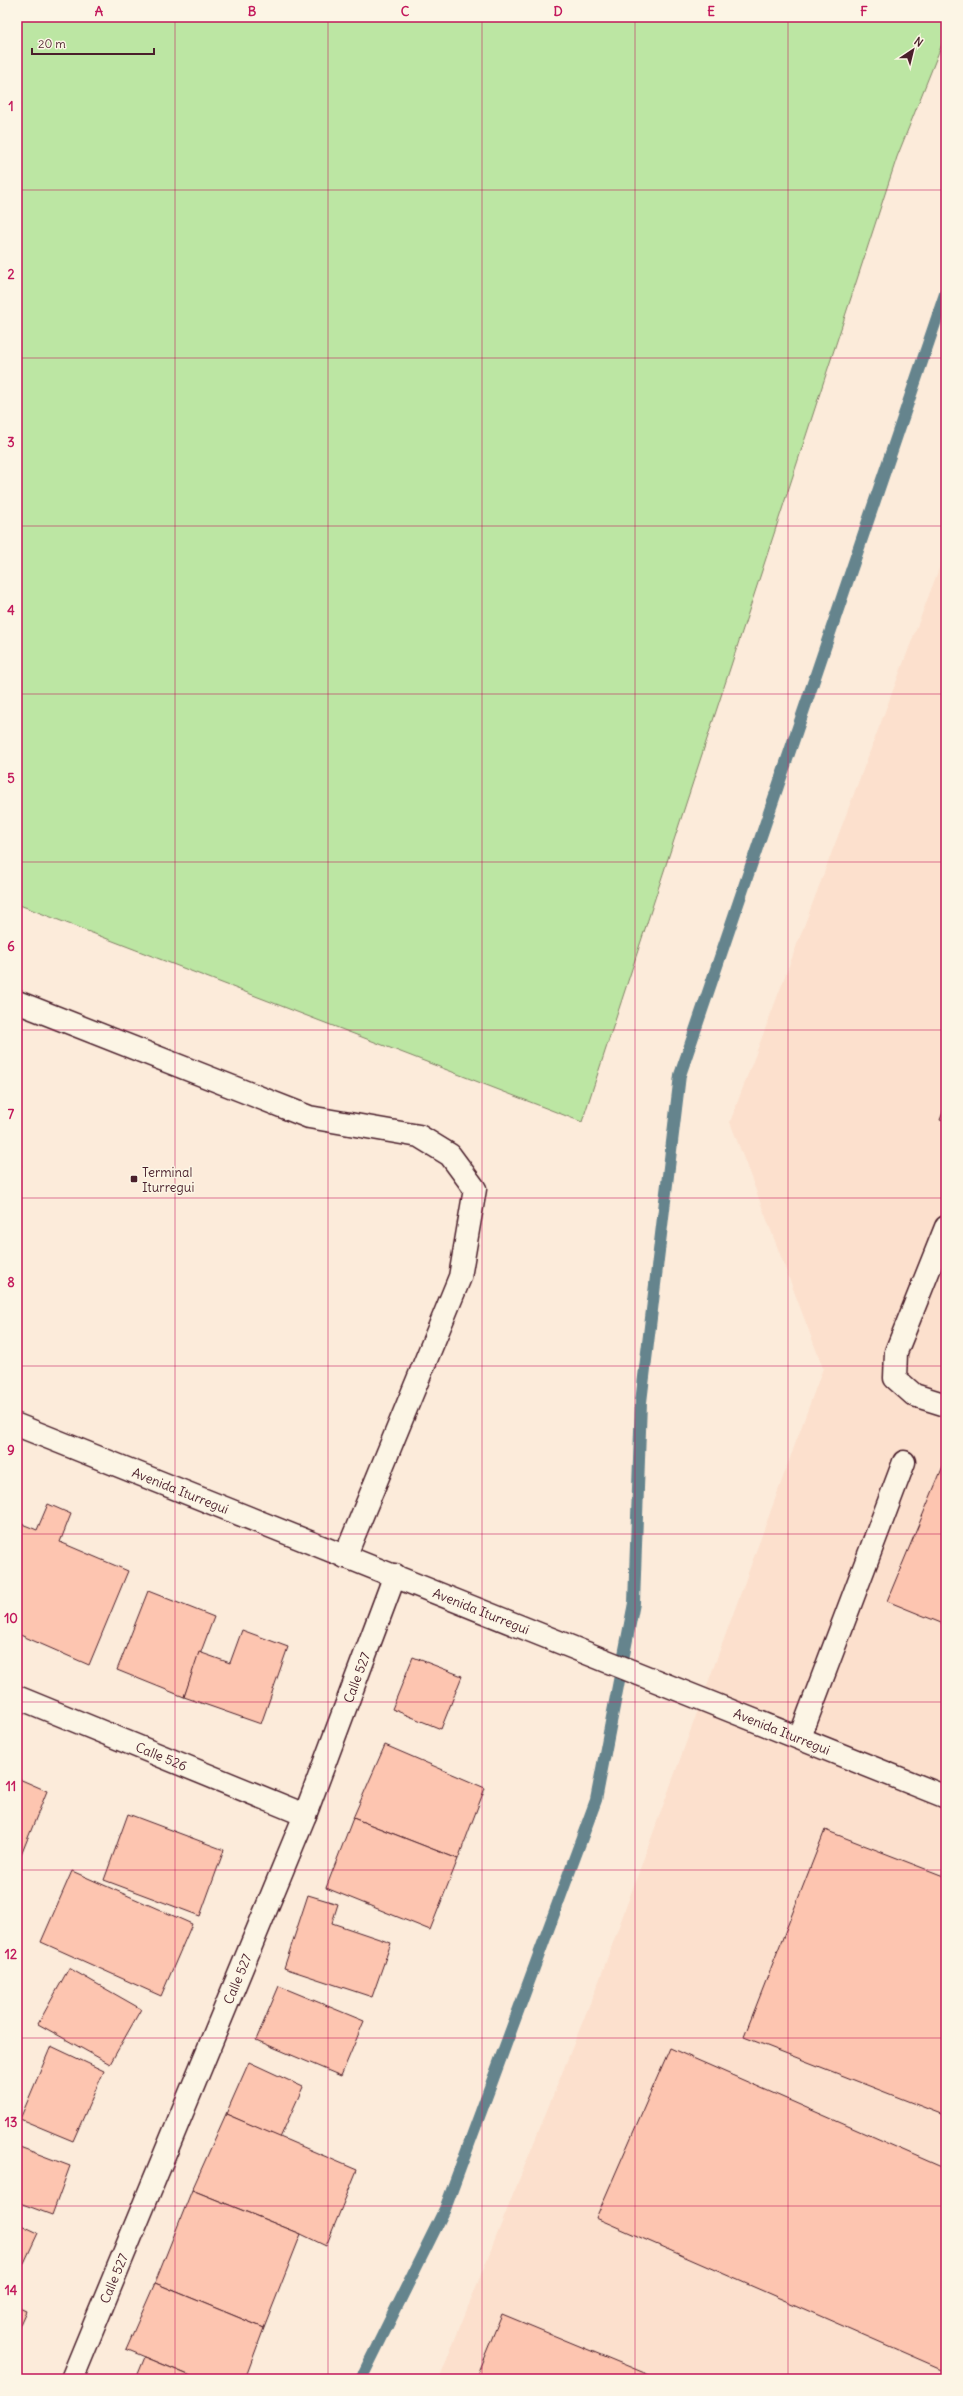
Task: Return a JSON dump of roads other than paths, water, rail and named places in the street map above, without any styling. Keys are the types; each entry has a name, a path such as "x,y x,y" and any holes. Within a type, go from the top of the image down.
{"street":[{"path":"17,1002 309,1118 419,1136 450,1155 475,1189 460,1277 346,1557"},
{"path":"946,1227 896,1352 895,1378 914,1395 946,1405"},
{"name":"Avenida Iturregui","path":"17,1425 946,1796"},
{"path":"800,1737 904,1462"},
{"name":"Calle 527","path":"72,2379 305,1816 395,1575"},
{"name":"Calle 526","path":"17,1697 305,1816"}],"waterway":[{"path":"361,2379 445,2209 596,1800 634,1603 641,1402 680,1075 946,291"}],"place":[{"name":"Terminal Iturregui","path":"134,1179"}]}
